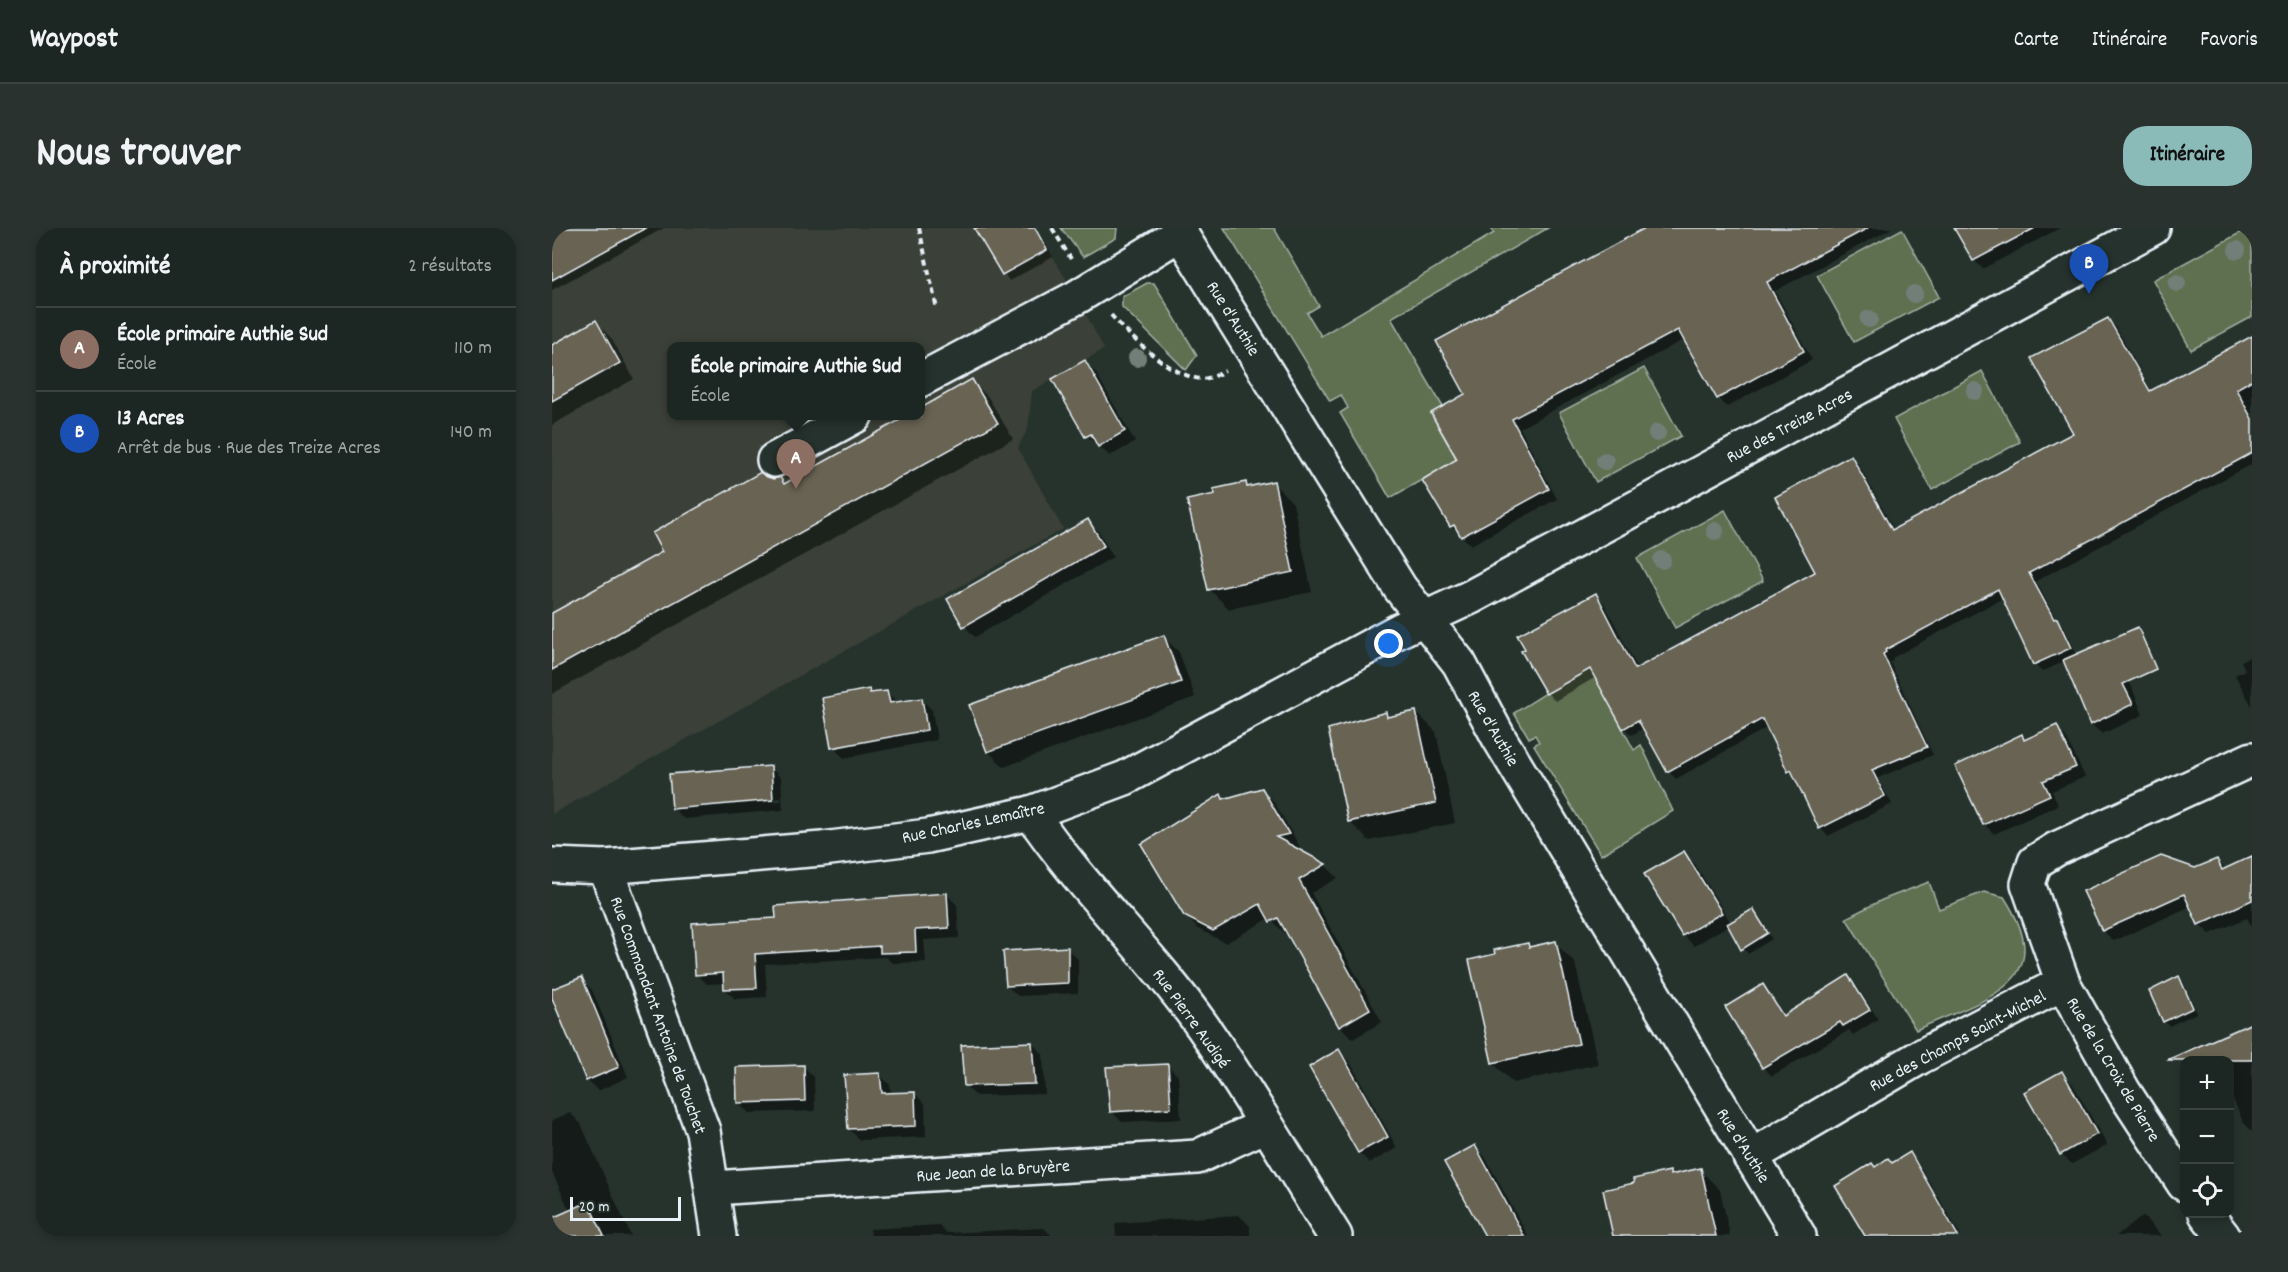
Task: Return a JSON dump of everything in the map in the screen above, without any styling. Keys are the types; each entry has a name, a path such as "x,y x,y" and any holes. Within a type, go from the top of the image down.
{"street":[{"name":"Rue des Treize Acres","path":"1424,619 1532,564 2153,228"},
{"name":"Rue d'Authie","path":"1179,231 1400,588 1459,663 1499,738 1646,978 1750,1157 1799,1236"},
{"path":"925,378 1077,297 1179,231"},
{"path":"774,460 848,420"},
{"name":"Rue Charles Lemaître","path":"552,865 606,867 822,849 928,836 1031,813 1125,778 1424,619"},
{"name":"Rue des Champs Saint-Michel","path":"1750,1157 1920,1057 2063,983 2028,884 2035,862 2056,849 2252,759"},
{"name":"Rue Pierre Audigé","path":"1031,813 1053,846 1121,924 1203,1026 1335,1236"},
{"name":"Rue Commandant Antoine de Touchet","path":"606,867 703,1131 719,1236"},
{"name":"Rue de la Croix de Pierre","path":"2063,983 2124,1092 2180,1178"},
{"name":"Rue Jean de la Bruyère","path":"713,1188 1197,1157 1266,1125"},
{"path":"2209,1218 2223,1236"}],"path":[{"path":"919,228 937,309"},
{"path":"1052,228 1076,267"},
{"path":"1108,312 1131,339 1180,371 1203,379 1234,368"}],"shaded area":[{"path":"552,228 1035,228 1077,297 1104,349 1032,391 1028,428 1018,448 1063,529 552,814"}],"green space":[{"path":"1061,228 1117,228 1116,238 1083,257"},
{"path":"1224,228 1274,228 1319,306 1307,313 1321,336 1494,233 1491,228 1548,228 1391,318 1443,407 1431,414 1457,460 1390,498 1340,413 1348,408 1341,395 1330,401"},
{"path":"2249,228 2252,233 2252,317 2191,350 2153,280"},
{"path":"1902,229 1939,297 1854,342 1817,275"},
{"path":"1147,283 1154,283 1197,355 1186,370 1122,307 1122,297"},
{"path":"1644,368 1681,436 1596,482 1559,413"},
{"path":"1982,371 2020,442 1932,490 1894,419"},
{"path":"1725,510 1763,581 1675,628 1637,558"},
{"path":"1589,666 1634,750 1641,745 1673,811 1601,855 1534,745 1539,742 1535,735 1529,738 1514,713"},
{"path":"1929,882 1939,909 1984,892 2004,897 2020,927 2024,951 2019,970 2006,985 1988,998 1966,1009 1916,1030 1846,918 1882,900"}],"building":[{"path":"552,228 646,228 552,280"},
{"path":"974,228 1035,228 1047,250 1002,275"},
{"path":"1645,228 1868,228 1767,282 1804,351 1717,399 1678,330 1512,419 1549,489 1461,537 1454,525 1450,527 1422,480 1457,459 1431,413 1465,394 1436,341"},
{"path":"1954,228 2035,228 1973,261"},
{"path":"2108,318 2150,391 2252,336 2252,380 2236,389 2252,419 2252,453 2029,573 2054,619 2057,618 2071,648 2033,665 1998,589 1885,650 1883,654 1927,747 1872,770 1885,796 1819,829 1791,770 1788,772 1762,719 1667,772 1638,720 1623,729 1590,669 1546,694 1521,651 1525,649 1517,635 1596,593 1635,669 1815,572 1775,497 1851,455 1892,530 2073,433 2031,358"},
{"path":"596,320 620,363 552,401 552,345"},
{"path":"1085,360 1125,431 1098,447 1091,434 1085,437 1052,379"},
{"path":"972,379 998,423 552,670 552,613 662,552 652,533 761,472 773,479 780,477 784,484 900,420 925,420 925,406"},
{"path":"1274,481 1293,572 1208,590 1187,500 1215,494 1213,489 1246,482 1247,487"},
{"path":"1088,519 1104,546 963,627 947,599"},
{"path":"2138,627 2156,669 2123,684 2133,704 2090,725 2063,660"},
{"path":"1164,635 1181,682 987,752 969,705"},
{"path":"869,689 870,693 887,691 890,703 922,698 927,730 831,748 822,698"},
{"path":"1416,711 1436,803 1348,822 1328,729 1386,712 1387,717"},
{"path":"2057,725 2076,767 2043,781 2050,795 1983,825 1955,766 2022,734 2024,740"},
{"path":"771,766 773,800 672,809 669,774"},
{"path":"1262,788 1289,834 1276,837 1326,864 1299,880 1370,1009 1339,1027 1278,918 1270,922 1260,904 1213,931 1184,916 1141,844 1221,794 1223,799"},
{"path":"1684,851 1722,913 1682,936 1644,874"},
{"path":"2161,856 2195,868 2217,859 2222,870 2252,856 2252,900 2198,925 2184,894 2102,931 2083,891"},
{"path":"947,893 949,928 915,930 916,952 880,953 880,946 755,954 757,988 724,989 723,973 695,975 692,923 776,918 775,906"},
{"path":"1753,909 1768,933 1741,950 1727,924"},
{"path":"1556,941 1579,1044 1492,1063 1469,960 1495,954 1494,950 1528,943 1529,947"},
{"path":"1068,947 1068,983 1006,986 1003,951"},
{"path":"1848,975 1870,1010 1843,1026 1840,1022 1762,1068 1725,1007 1763,984 1783,1016"},
{"path":"2179,976 2193,1008 2163,1022 2149,991"},
{"path":"582,977 619,1067 586,1081 552,998 552,989"},
{"path":"2252,1023 2252,1060 2234,1060 2234,1056 2180,1056 2180,1060 2167,1060"},
{"path":"1032,1042 1035,1084 964,1086 961,1045"},
{"path":"1339,1049 1388,1137 1358,1153 1309,1067"},
{"path":"1168,1064 1171,1108 1110,1112 1106,1067"},
{"path":"804,1065 805,1101 737,1103 736,1067"},
{"path":"2062,1071 2097,1134 2060,1155 2024,1092"},
{"path":"880,1073 882,1093 915,1092 916,1126 848,1129 844,1075"},
{"path":"1475,1145 1524,1236 1485,1236 1444,1162"},
{"path":"1910,1152 1958,1236 1865,1236 1835,1186 1872,1163 1875,1167 1888,1158 1892,1163"},
{"path":"1701,1168 1716,1236 1613,1236 1603,1190 1634,1183 1633,1179 1670,1171 1670,1175"},
{"path":"588,1202 604,1236 552,1236 552,1218"}],"place":[{"name":"13 Acres","path":"2089,294"},
{"name":"École primaire Authie Sud","path":"796,489"}]}
